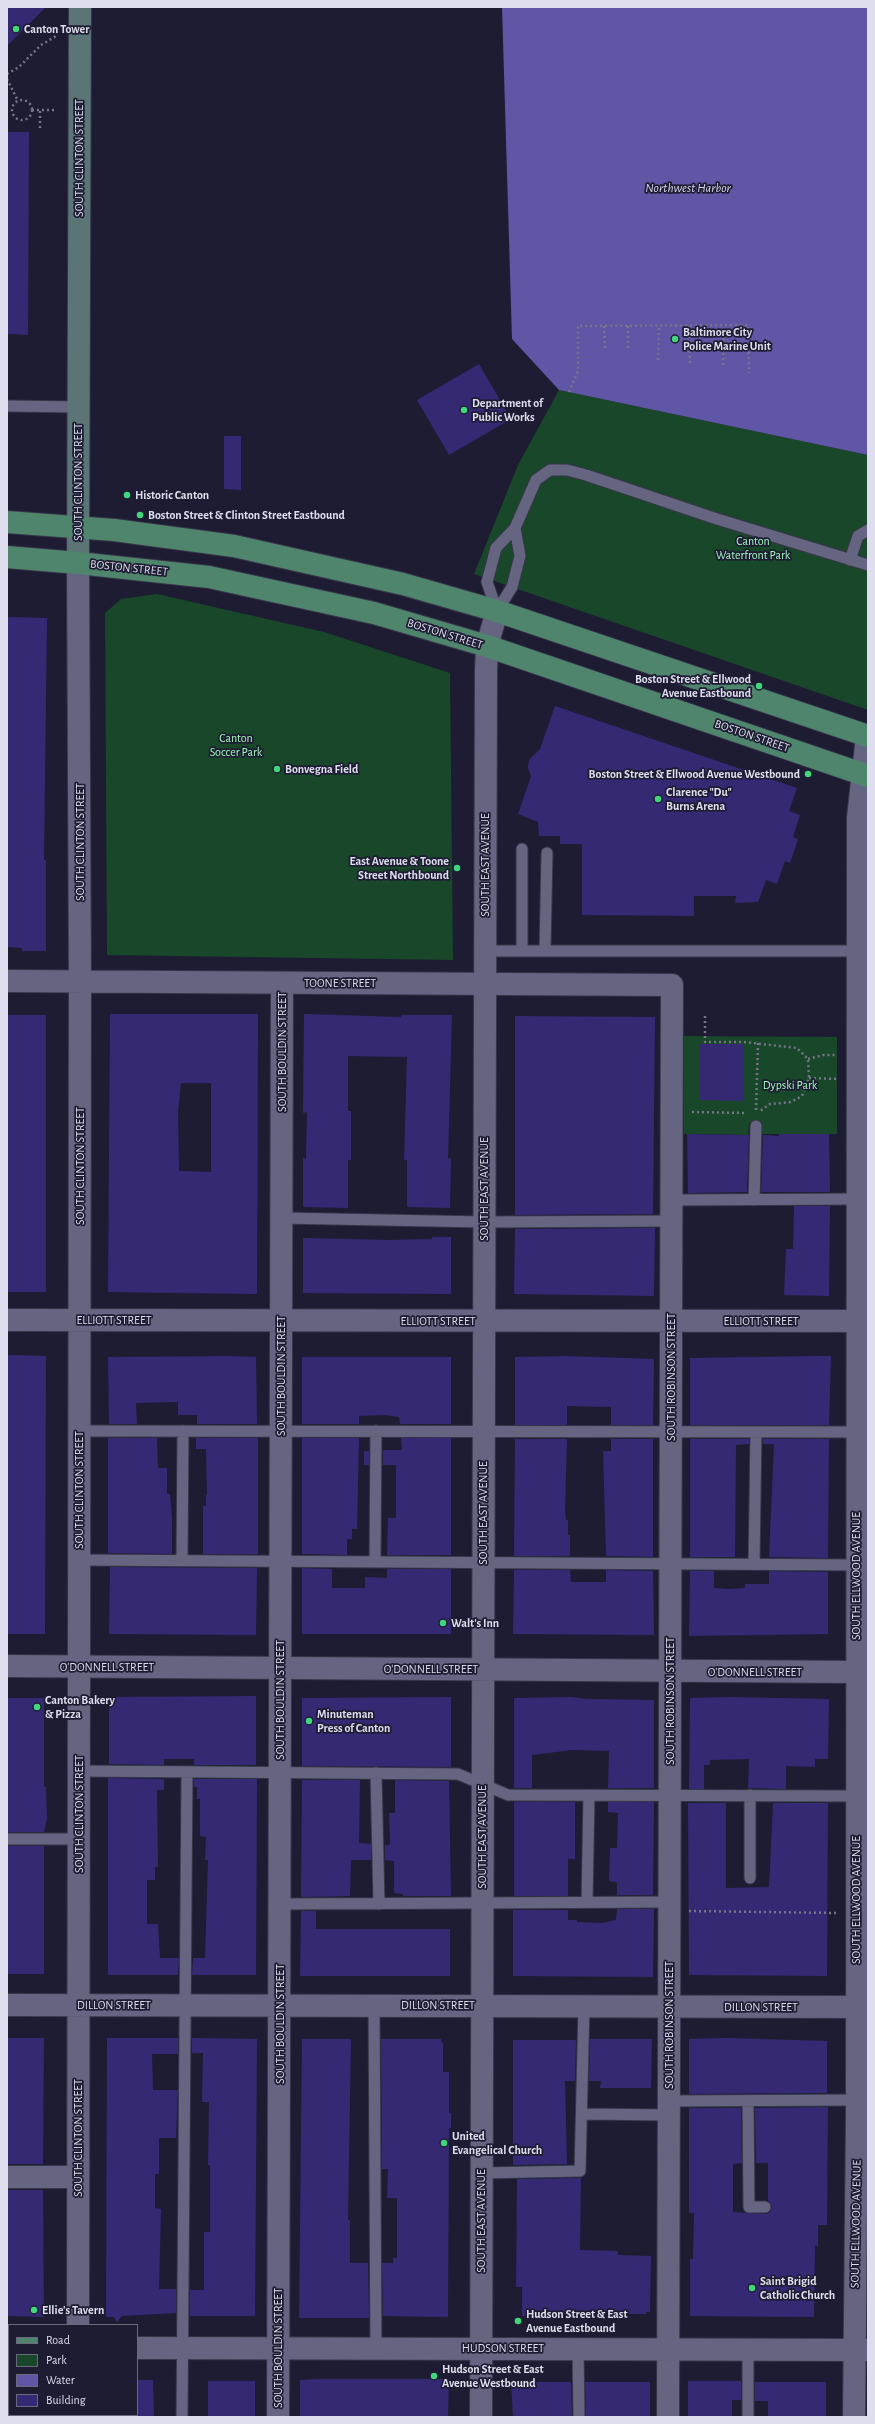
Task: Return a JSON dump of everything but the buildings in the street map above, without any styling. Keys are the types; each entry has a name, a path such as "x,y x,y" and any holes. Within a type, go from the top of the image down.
{"main road":[{"name":"SOUTH CLINTON STREET","path":"78,562 80,7"},
{"path":"7,522 78,527 154,535 257,551 402,584 497,611 868,733"},
{"name":"BOSTON STREET","path":"7,557 78,562 225,581 338,604 435,630 487,646 865,775"}],"street":[{"name":"SOUTH CLINTON STREET","path":"78,562 80,982 78,2324"},
{"name":"SOUTH EAST AVENUE","path":"481,2417 481,2006 487,646 497,611"},
{"name":"SOUTH ELLWOOD AVENUE","path":"854,2417 861,2350 860,2109 862,2007 856,1914 862,1838 856,1796 862,1719 856,1672 862,1620 856,1565 862,1523 863,1432 863,1199 858,951 858,818 865,775 868,733"},
{"name":"TOONE STREET","path":"7,981 672,985"},
{"name":"SOUTH BOULDIN STREET","path":"278,2417 282,983"},
{"name":"SOUTH ROBINSON STREET","path":"668,2417 672,985"},
{"name":"ELLIOTT STREET","path":"7,1320 863,1321"},
{"name":"O'DONNELL STREET","path":"7,1666 856,1672"},
{"name":"DILLON STREET","path":"7,2005 862,2007"},
{"path":"7,2177 78,2177"},
{"name":"HUDSON STREET","path":"138,2348 578,2348 861,2350"}],"lane":[{"path":"7,406 78,406"},
{"path":"497,611 486,582 496,548 515,528 536,480 550,470 567,470 868,565"},
{"path":"497,611 512,587 520,556 515,528"},
{"path":"850,560 858,536 868,530"},
{"path":"522,849 522,951"},
{"path":"545,950 547,853"},
{"path":"485,951 858,951"},
{"path":"754,1200 756,1126"},
{"path":"282,1218 484,1222 672,1211 754,1200 863,1199"},
{"path":"79,1431 863,1432"},
{"path":"182,1560 183,1431"},
{"path":"374,1562 376,1432"},
{"path":"754,1564 756,1432"},
{"path":"79,1560 856,1565"},
{"path":"79,1771 458,1774 508,1795 856,1796"},
{"path":"182,2417 187,1772"},
{"path":"376,1773 379,1904"},
{"path":"587,1902 589,1795"},
{"path":"750,1795 750,1878"},
{"path":"7,1839 79,1839"},
{"path":"280,1904 587,1902 670,1906"},
{"path":"374,2005 376,2348"},
{"path":"481,2173 580,2171 583,2114 584,2006"},
{"path":"583,2114 748,2101 860,2109"},
{"path":"748,2101 749,2206 765,2207"},
{"path":"578,2348 579,2417"},
{"path":"748,2349 748,2417"}],"path":[{"path":"7,74 19,67 41,45 61,35"},
{"path":"7,79 18,101"},
{"path":"18,101 25,101 30,105 32,110 31,115 26,119 16,118 12,110 18,101"},
{"path":"32,110 55,110"},
{"path":"40,110 40,128"},
{"path":"723,365 724,325"},
{"path":"569,392 578,371 578,326 748,325 749,373"},
{"path":"604,326 605,348"},
{"path":"628,326 628,350"},
{"path":"658,360 659,326"},
{"path":"689,326 690,366"},
{"path":"672,1112 756,1113 770,1104 791,1102 802,1096 809,1078 808,1059 797,1048 758,1043 705,1042 705,1016"},
{"path":"756,1113 758,1043"},
{"path":"808,1059 824,1054 839,1055"},
{"path":"809,1078 839,1079"},
{"path":"670,1906 856,1914"}],"green space":[{"name":"Canton Waterfront Park","path":"559,390 868,455 868,710 474,574 518,465"},
{"name":"Canton Soccer Park","path":"157,594 324,632 450,673 453,960 107,955 105,613 121,599"},
{"name":"Dypski Park","path":"684,1036 837,1037 837,1134 762,1134 762,1123 749,1123 748,1135 684,1134"}],"water":[{"name":"Northwest Harbor","path":"502,7 868,7 868,455 559,390 512,339"}],"place":[{"name":"Canton Tower","path":"16,29"},
{"name":"Baltimore City Police Marine Unit","path":"675,339"},
{"name":"Department of Public Works","path":"464,410"},
{"name":"Historic Canton","path":"127,495"},
{"name":"Boston Street & Clinton Street Eastbound","path":"140,515"},
{"name":"Boston Street & Ellwood Avenue Eastbound","path":"759,686"},
{"name":"Bonvegna Field","path":"277,769"},
{"name":"Boston Street & Ellwood Avenue Westbound","path":"808,774"},
{"name":"Clarence \"Du\" Burns Arena","path":"658,799"},
{"name":"East Avenue & Toone Street Northbound","path":"457,868"},
{"name":"Walt's Inn","path":"443,1623"},
{"name":"Canton Bakery & Pizza","path":"37,1707"},
{"name":"Minuteman Press of Canton","path":"309,1721"},
{"name":"United Evangelical Church","path":"444,2143"},
{"name":"Saint Brigid Catholic Church","path":"752,2288"},
{"name":"Ellie's Tavern","path":"34,2310"},
{"name":"Hudson Street & East Avenue Eastbound","path":"518,2321"},
{"name":"Hudson Street & East Avenue Westbound","path":"434,2376"}]}
